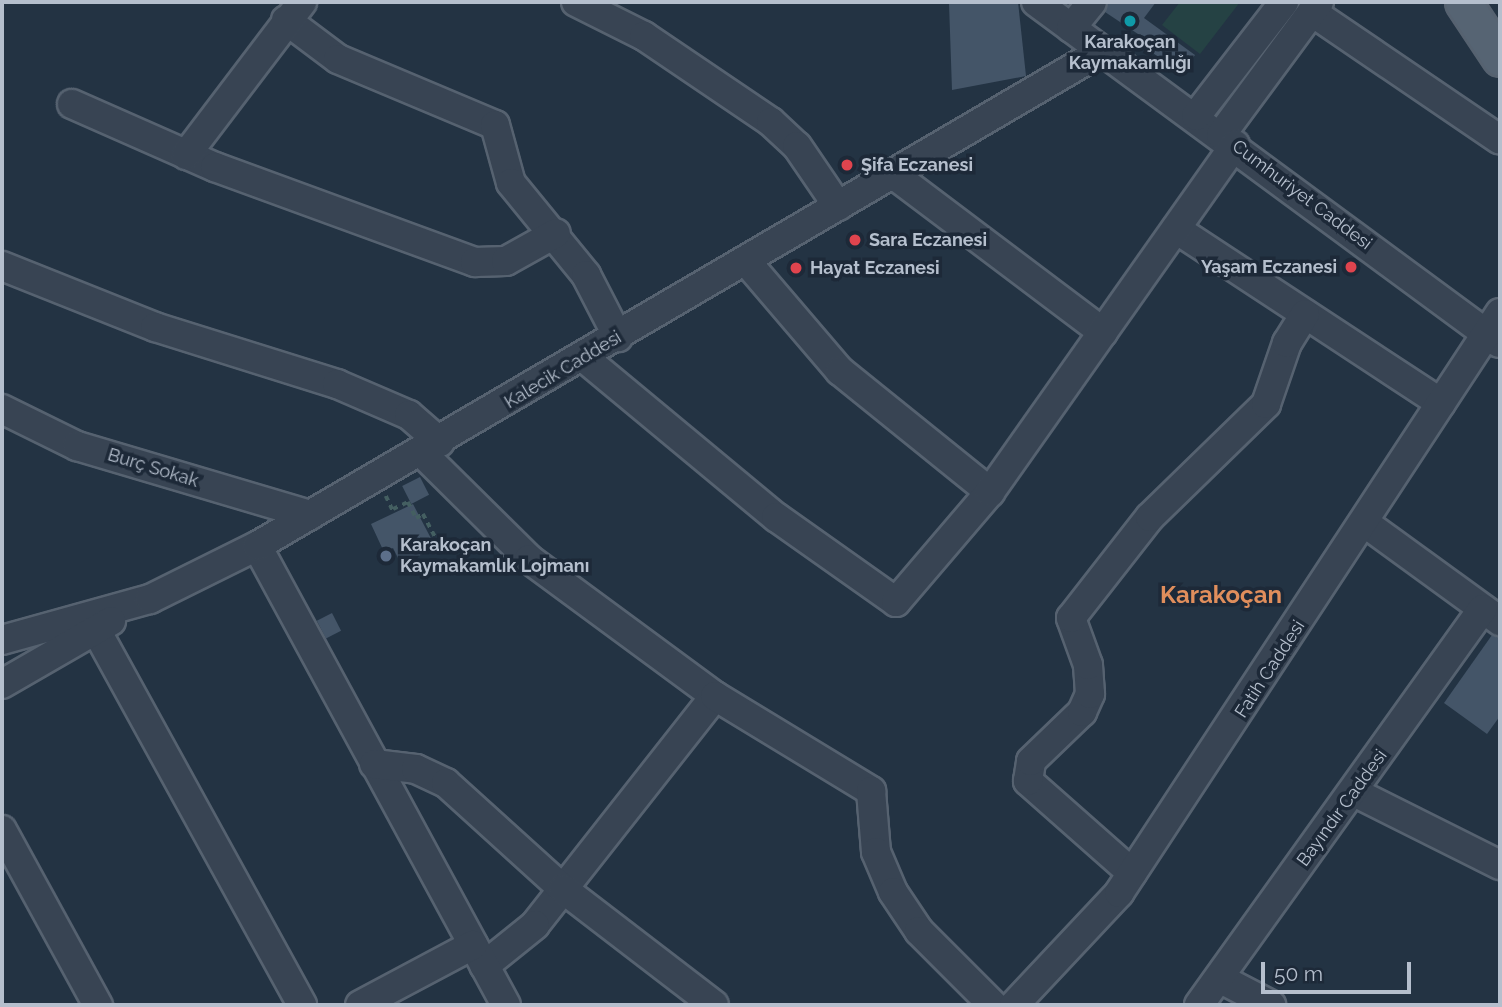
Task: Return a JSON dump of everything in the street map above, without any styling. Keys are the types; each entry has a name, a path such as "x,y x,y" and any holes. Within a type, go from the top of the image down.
{"main road":[{"path":"1463,2 1500,58"}],"street":[{"path":"576,2 644,36 771,121 797,146 838,206"},
{"name":"Cumhuriyet Caddesi","path":"1036,2 1496,330"},
{"path":"1071,29 1092,2"},
{"path":"1196,116 1284,2"},
{"path":"583,357 776,517 897,602 990,492 1175,229 1228,140 1315,7 1500,140"},
{"path":"186,155 294,11 338,59 495,125 511,183 556,233 618,337"},
{"name":"Kalecik Caddesi","path":"2,640 150,599 257,546 431,447 1102,51"},
{"path":"72,104 186,155 475,262 506,261 556,233"},
{"path":"893,174 1102,332"},
{"path":"1175,229 1441,403"},
{"path":"746,261 840,371 990,492"},
{"path":"2,266 155,327 337,384 409,415 431,447 529,559 715,696 871,791 876,852 893,892 919,930 993,1005"},
{"path":"1132,873 1028,781 1031,761 1082,712 1090,694 1088,665 1072,618 1150,517 1266,404 1287,343 1305,314"},
{"name":"Fatih Caddesi","path":"1014,1005 1132,873 1365,523 1441,403 1496,330"},
{"name":"Burç Sokak","path":"2,409 77,446 310,515"},
{"path":"1365,523 1492,615"},
{"path":"257,546 506,1005"},
{"path":"2,684 150,599"},
{"name":"Bayındır Caddesi","path":"1199,1005 1354,792 1492,615"},
{"path":"96,630 302,1005"},
{"path":"360,1005 479,955 535,925 715,696"},
{"path":"374,764 416,769 446,783 563,889 714,1005"},
{"path":"1354,792 1500,865"},
{"path":"2,830 98,1005"},
{"path":"1219,978 1271,1005"}],"path":[{"path":"393,509 408,502 416,518 423,514 435,537"}],"green space":[{"path":"1180,2 1240,2 1200,54 1162,25"}],"building":[{"path":"1018,2 1026,76 952,90 949,3"},
{"path":"1108,2 1156,2 1144,18 1195,55 1181,74 1149,50 1153,44 1105,12"},
{"path":"420,477 429,495 411,504 402,486"},
{"name":"Karakoçan Kaymakamlık Lojmanı","path":"413,504 436,548 401,564 393,548 384,552 371,524"},
{"path":"332,613 341,631 326,639 317,621"},
{"path":"1492,635 1500,637 1500,716 1487,734 1444,703"}],"place":[{"name":"Karakoçan Kaymakamlığı","path":"1130,21"},
{"name":"Şifa Eczanesi","path":"847,165"},
{"name":"Sara Eczanesi","path":"855,240"},
{"name":"Yaşam Eczanesi","path":"1351,267"},
{"name":"Hayat Eczanesi","path":"796,268"},
{"name":"Karakoçan Kaymakamlık Lojmanı","path":"386,556"}],"district":[{"name":"Karakoçan","path":"1221,595"}]}
